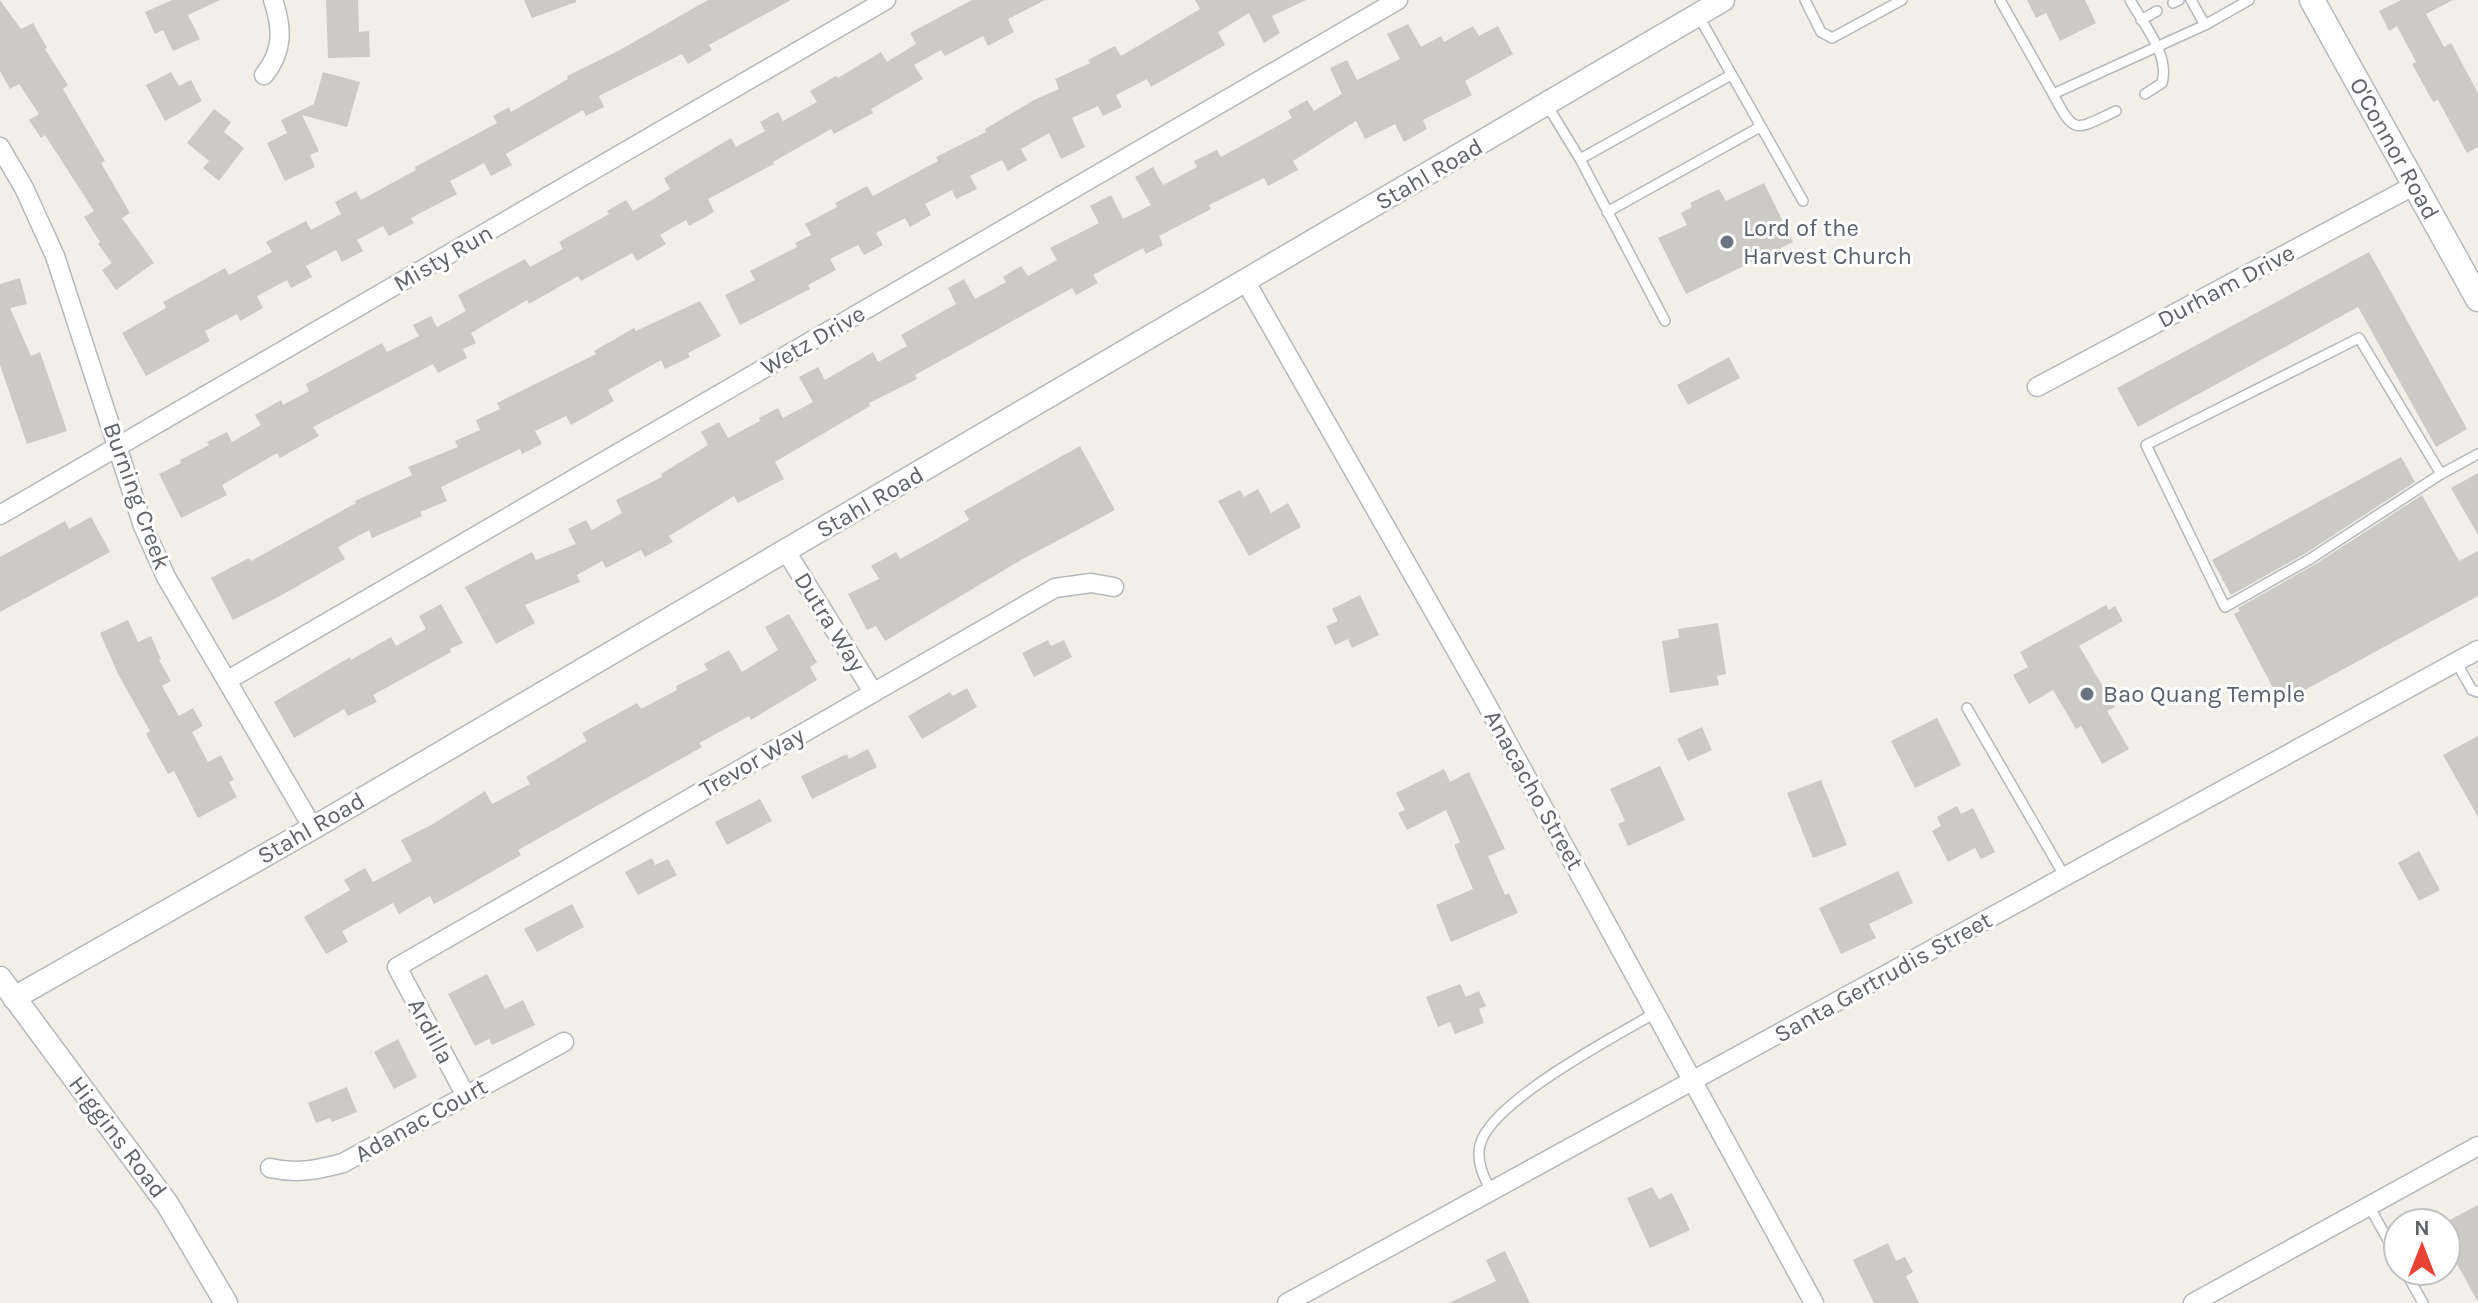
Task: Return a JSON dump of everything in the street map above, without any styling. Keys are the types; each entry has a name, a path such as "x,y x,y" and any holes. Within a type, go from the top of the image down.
{"main road":[{"name":"O'Connor Road","path":"2312,0 2478,299"}],"street":[{"path":"264,75 274,63 281,43 273,0"},
{"name":"Misty Run","path":"0,515 886,0"},
{"name":"Wetz Drive","path":"228,680 1398,0"},
{"name":"Stahl Road","path":"14,998 313,828 1723,0"},
{"name":"Burning Creek","path":"0,147 24,188 55,256 143,526 166,577 313,828"},
{"name":"Durham Drive","path":"2037,387 2415,185"},
{"name":"Anacacho Street","path":"1246,282 1481,694 1814,1303"},
{"name":"Dutra Way","path":"786,551 873,692"},
{"name":"Trevor Way","path":"397,967 1055,588 1091,583 1114,587"},
{"name":"Santa Gertrudis Street","path":"1287,1303 2478,650"},
{"name":"Ardilla","path":"397,967 466,1096"},
{"name":"Higgins Road","path":"0,978 168,1205 226,1303"},
{"name":"Adanac Court","path":"270,1168 288,1172 311,1171 343,1163 564,1042"},
{"path":"2193,1303 2478,1146"}],"lane":[{"path":"1805,0 1821,32 1832,38 1902,0"},
{"path":"2000,0 2072,126 2083,126 2116,111"},
{"path":"2130,0 2163,58 2165,73 2162,83 2145,94"},
{"path":"2191,0 2205,25"},
{"path":"2053,94 2205,25 2249,0"},
{"path":"2141,20 2157,11"},
{"path":"1698,15 1803,201"},
{"path":"1580,159 1731,75"},
{"path":"1547,105 1580,159 1665,321"},
{"path":"1607,212 1760,127"},
{"path":"2441,474 2359,338 2146,445 2225,607 2310,559 2441,474 2478,454"},
{"path":"2456,662 2472,690 2478,692"},
{"path":"1967,708 2065,877"},
{"path":"1491,1192 1479,1164 1480,1144 1495,1119 1536,1086 1655,1013"},
{"path":"2369,1206 2382,1229"}],"building":[{"path":"0,0 21,29 33,23 68,85 63,89 105,161 101,163 130,213 122,218 154,263 116,290 102,270 112,263 84,217 94,211 45,135 41,138 29,120 39,114 19,84 10,89 0,71"},
{"path":"172,0 220,0 188,15 200,39 173,51 163,30 155,34 145,12"},
{"path":"326,0 358,0 359,32 369,31 370,57 328,58"},
{"path":"524,0 576,0 576,2 532,18"},
{"path":"708,0 791,0 709,45 712,50 688,64 682,54 599,96 604,107 586,116 583,110 506,154 512,165 491,176 484,163 450,181 457,194 411,218 414,223 389,236 383,226 357,240 363,251 342,262 336,250 306,266 312,277 291,288 287,280 257,296 263,308 240,321 237,314 205,331 210,341 146,376 122,333 166,308 163,302 225,268 229,275 272,252 266,242 306,221 311,230 341,214 335,202 356,191 361,200 497,123 493,116 509,107 511,112 568,79 567,76"},
{"path":"972,0 1045,0 1008,19 1014,32 988,46 983,36 945,56 941,50 914,65 923,79 871,109 873,113 834,134 831,129 708,199 714,212 689,226 686,220 660,235 666,244 637,261 632,253 581,281 578,276 529,304 527,300 471,333 476,343 463,349 467,358 438,373 433,364 313,427 319,436 280,458 277,453 222,485 227,495 181,518 159,474 209,445 207,442 227,432 232,442 261,425 255,415 281,400 283,405 309,391 306,384 382,343 387,352 419,336 413,325 431,316 437,327 466,311 458,295 525,259 530,267 563,249 559,242 609,214 607,211 626,200 633,211 670,189 664,178 731,138 736,147 765,131 760,122 778,112 783,121 817,102 810,91 881,52 887,62 916,44 910,33"},
{"path":"1195,0 1306,0 1272,16 1280,33 1264,43 1249,13 1218,32 1225,45 1151,87 1147,79 1116,95 1122,107 1103,116 1098,106 1072,118 1085,147 1061,159 1049,133 1021,149 1027,160 1008,171 1002,160 970,176 977,189 956,199 952,190 925,204 931,215 910,227 905,218 876,233 883,245 864,255 858,245 830,259 836,270 808,285 810,289 740,325 725,295 755,280 750,271 797,247 795,243 811,235 805,224 867,186 873,196 938,161 936,157 986,132 985,129 1034,100 1059,89 1055,79 1090,63 1088,60 1115,46 1121,56 1200,9"},
{"path":"2027,0 2085,0 2096,23 2060,41 2046,13 2036,18"},
{"path":"2401,0 2453,0 2426,14 2444,47 2451,43 2478,93 2478,147 2467,153 2438,100 2433,102 2412,64 2416,62 2397,26 2389,31 2379,11"},
{"path":"1408,24 1421,47 1441,36 1444,42 1473,26 1479,36 1498,26 1513,54 1465,81 1472,95 1423,120 1427,129 1404,142 1395,124 1365,139 1356,121 1293,161 1298,170 1268,186 1264,178 1209,205 1211,209 1159,236 1163,245 1146,254 1143,248 1093,275 1098,283 1076,295 1072,288 915,375 917,379 869,403 870,406 775,462 784,479 738,503 734,496 669,536 673,542 645,557 641,550 606,568 602,561 577,575 580,582 525,605 535,623 496,644 465,587 532,552 536,560 576,544 568,529 586,520 592,530 622,513 616,500 662,477 661,474 708,445 701,432 719,422 728,438 778,408 783,418 813,402 799,377 818,367 825,380 873,352 878,362 907,346 901,335 956,304 948,288 964,279 975,299 1006,282 1003,277 1021,266 1028,276 1057,260 1050,248 1099,223 1090,206 1111,195 1123,219 1151,205 1135,177 1153,167 1163,185 1197,167 1194,161 1217,150 1221,157 1292,118 1288,111 1307,100 1314,111 1342,94 1330,68 1347,60 1357,80 1400,59 1387,34"},
{"path":"171,72 179,86 191,80 202,101 165,121 146,85"},
{"path":"323,72 360,82 347,127 302,115 319,151 310,155 315,167 285,181 267,143 287,133 281,120 314,104"},
{"path":"214,109 231,122 224,132 244,148 219,181 203,168 209,161 187,143"},
{"path":"1764,183 1793,242 1686,294 1658,238 1687,225 1681,213 1692,207 1690,203 1719,189 1726,201"},
{"path":"2369,252 2467,429 2436,447 2358,307 2138,427 2117,388"},
{"path":"20,278 27,304 10,308 31,356 40,352 67,431 27,444 0,365 0,284"},
{"path":"700,301 721,336 665,369 661,360 608,390 614,401 571,425 566,416 535,431 542,444 522,454 520,449 441,487 447,501 372,538 369,530 338,547 345,559 233,620 211,578 249,558 251,561 355,501 412,475 408,467 458,447 455,441 480,430 476,420 500,409 497,403 596,354 594,351 634,328 636,331"},
{"path":"1729,357 1740,378 1688,405 1677,385"},
{"path":"1080,446 1115,510 1021,560 885,641 876,626 867,630 848,594 879,579 871,566 896,552 900,559 938,538 969,520 964,511"},
{"path":"2401,457 2415,482 2306,553 2231,595 2212,560"},
{"path":"2478,473 2478,535 2451,488"},
{"path":"1258,489 1271,513 1288,503 1301,527 1249,556 1218,501 1240,490 1244,497"},
{"path":"2422,495 2459,561 2478,551 2478,596 2281,703 2234,614 2240,611 2238,608 2314,565"},
{"path":"91,517 110,552 0,612 0,557 65,521 69,529"},
{"path":"1360,595 1379,635 1352,648 1348,639 1335,645 1326,626 1338,621 1332,609"},
{"path":"441,604 463,643 373,695 377,702 348,716 344,709 294,738 274,702 350,657 351,660 391,637 396,646 426,629 419,616"},
{"name":"Bao Quang Temple","path":"2106,605 2109,610 2115,606 2123,621 2079,646 2115,707 2107,711 2129,749 2102,764 2081,726 2076,729 2053,690 2029,704 2013,675 2028,667 2020,652"},
{"path":"789,614 817,662 810,667 817,680 751,720 749,716 699,743 702,747 518,850 521,855 434,904 430,896 399,914 393,903 342,931 348,942 326,954 304,917 350,890 344,880 365,868 373,882 412,861 401,840 485,791 492,804 530,784 526,777 587,741 582,733 637,703 641,709 677,690 676,686 708,670 704,664 729,650 742,672 778,650 765,627"},
{"path":"128,620 138,642 151,636 159,660 171,681 162,686 179,716 193,708 203,726 192,732 208,762 221,755 234,780 229,782 237,797 198,818 174,771 168,774 146,734 150,731 118,674 100,633"},
{"path":"1718,623 1726,674 1717,676 1719,685 1670,693 1662,641 1679,638 1678,629"},
{"path":"1048,640 1051,646 1064,640 1072,657 1034,677 1022,653"},
{"path":"967,688 977,707 922,739 908,716 950,692 953,696"},
{"path":"1937,718 1961,765 1915,788 1891,741"},
{"path":"1702,727 1712,750 1688,761 1677,739"},
{"path":"2478,736 2478,817 2443,755"},
{"path":"868,749 877,767 812,799 801,776 847,754 849,759"},
{"path":"1660,766 1685,820 1628,846 1618,824 1625,821 1610,789"},
{"path":"1444,769 1450,782 1469,772 1505,849 1488,856 1505,895 1509,893 1518,913 1451,942 1436,905 1473,889 1454,845 1460,842 1446,810 1407,830 1398,813 1405,810 1396,793"},
{"path":"1821,780 1847,845 1813,858 1787,793"},
{"path":"760,799 772,821 727,845 715,822"},
{"path":"1957,806 1961,814 1973,808 1995,852 1981,859 1975,848 1948,862 1932,831 1941,826 1937,817"},
{"path":"2419,851 2440,890 2419,901 2398,863"},
{"path":"652,858 655,865 668,859 677,875 638,895 625,872"},
{"path":"1898,871 1913,903 1869,924 1876,938 1841,954 1819,908"},
{"path":"572,904 584,927 537,952 524,929"},
{"path":"487,974 505,1009 523,1000 535,1025 492,1045 489,1039 475,1046 448,994"},
{"path":"1460,984 1466,997 1479,991 1486,1006 1479,1009 1484,1023 1455,1034 1450,1022 1438,1027 1426,997"},
{"path":"398,1039 417,1077 394,1089 374,1052"},
{"path":"347,1087 357,1112 332,1122 330,1118 316,1123 308,1103"},
{"path":"1652,1187 1659,1199 1672,1193 1690,1230 1650,1248 1627,1198"},
{"path":"2478,1205 2478,1302 2462,1273 2462,1214"},
{"path":"1888,1243 1896,1261 1905,1257 1913,1272 1906,1276 1919,1303 1874,1303 1853,1260"},
{"path":"1505,1251 1530,1303 1449,1303 1496,1281 1486,1260"}],"place":[{"name":"Lord of the Harvest Church","path":"1727,242"},
{"name":"Bao Quang Temple","path":"2087,694"}]}
